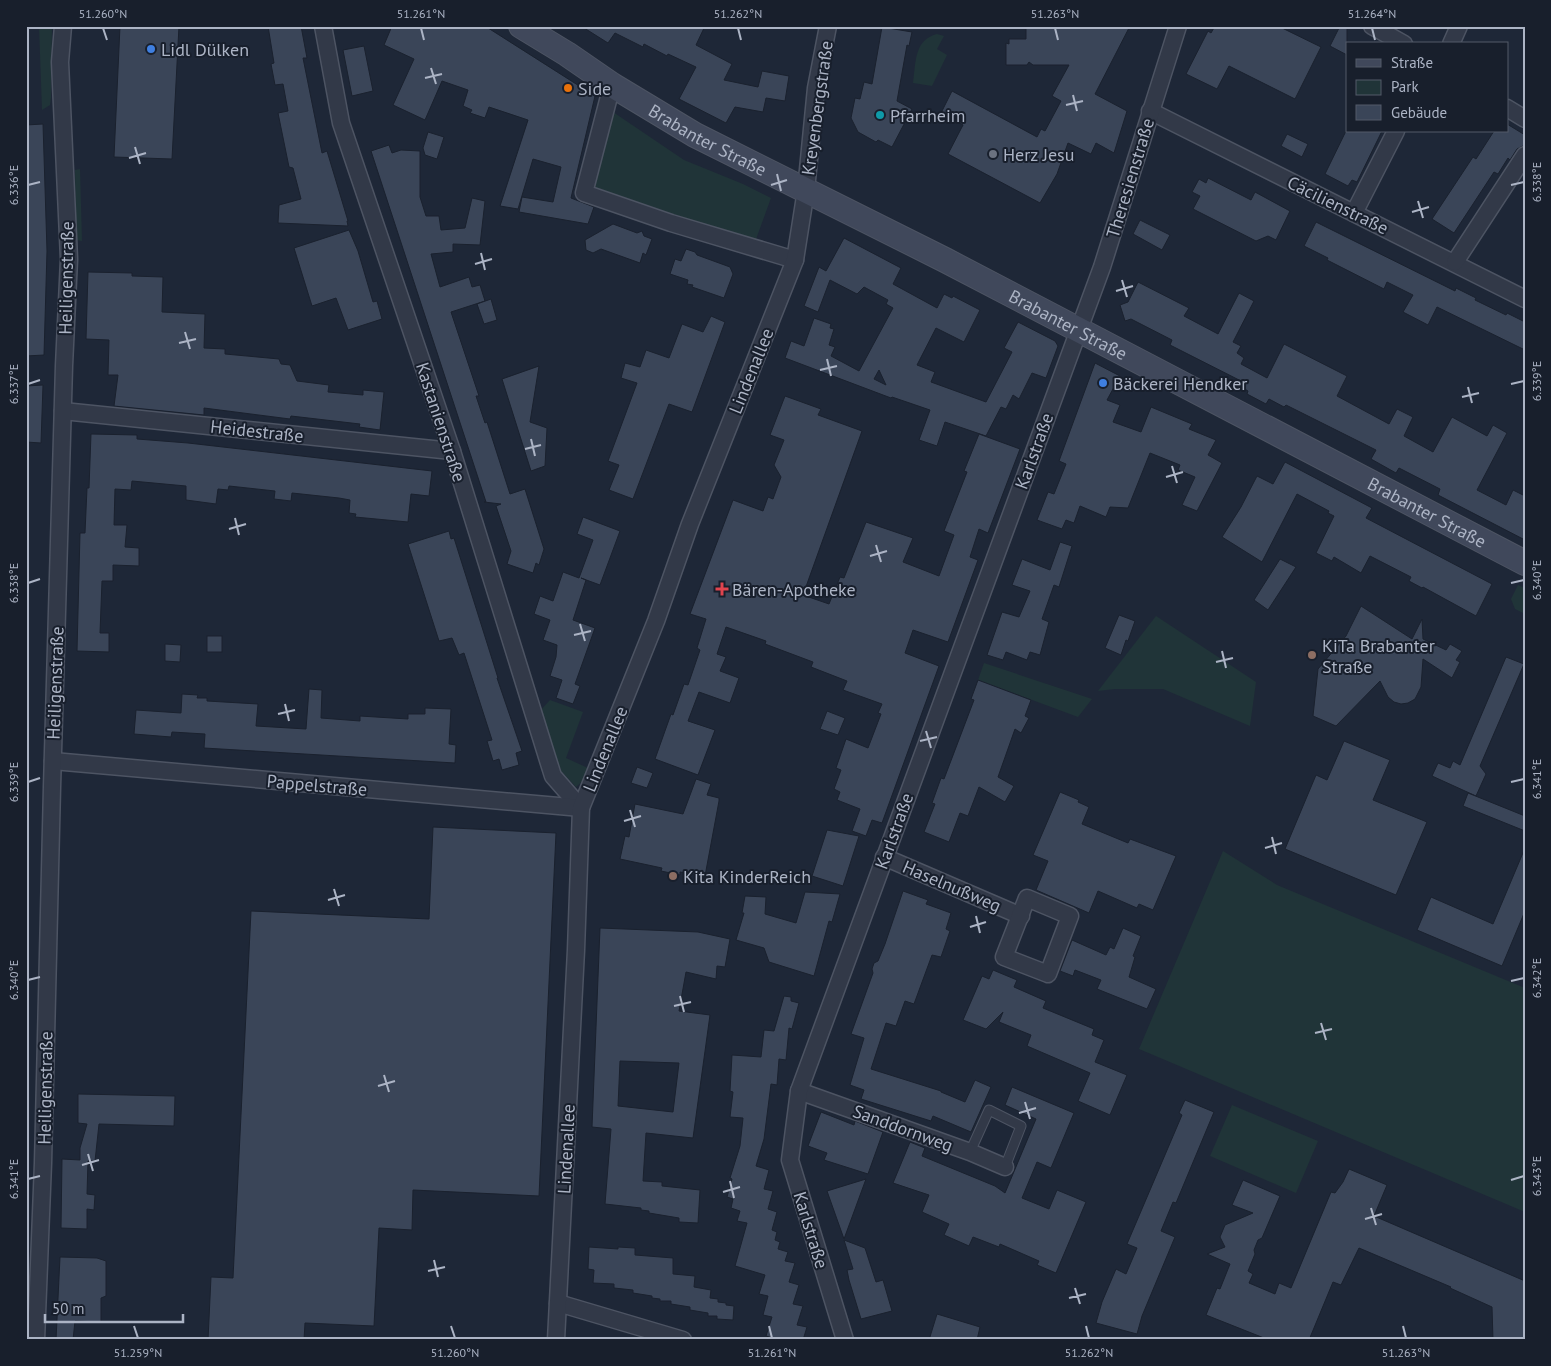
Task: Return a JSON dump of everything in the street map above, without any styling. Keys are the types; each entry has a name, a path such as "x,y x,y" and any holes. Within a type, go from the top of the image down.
{"main road":[{"name":"Brabanter Straße","path":"521,26 567,54 612,85 695,135 1079,329 1525,563"}],"street":[{"name":"Heiligenstraße","path":"36,1340 44,1163 53,761 69,259 60,62 63,26"},
{"name":"Kastanienstraße","path":"323,26 341,122 452,451 554,776 581,808"},
{"name":"Kreyenbergstraße","path":"806,190 816,88 828,26"},
{"name":"Theresienstraße","path":"1079,329 1112,235 1178,26"},
{"path":"1372,26 1400,42"},
{"path":"1452,42 1459,26"},
{"path":"612,85 584,193 671,223 794,260"},
{"path":"1508,109 1525,120"},
{"name":"Cäcilienstraße","path":"1150,112 1455,262 1525,299"},
{"path":"1354,213 1395,132"},
{"path":"1455,262 1525,154"},
{"name":"Lindenallee","path":"556,1340 576,950 581,808 656,621 690,524 794,260 806,190"},
{"name":"Karlstraße","path":"845,1340 790,1160 799,1091 1079,329"},
{"name":"Heidestraße","path":"63,411 452,451"},
{"name":"Pappelstraße","path":"53,761 581,808"},
{"name":"Haselnußweg","path":"884,857 1021,916"},
{"name":"Haselnußweg","path":"1027,898 1070,916 1048,974 1004,957 1021,916 1027,898"},
{"name":"Sanddornweg","path":"799,1091 970,1152 1005,1167"},
{"path":"558,1303 683,1340"}],"lane":[{"path":"970,1152 988,1110 1021,1126 1005,1167"}],"green space":[{"path":"39,26 52,26 51,98 50,105 42,110"},
{"path":"937,34 944,36 937,49 947,55 932,86 913,83 920,47 929,37"},
{"path":"613,112 684,160 743,184 771,198 755,242 594,187"},
{"path":"80,169 82,241 76,240 75,170"},
{"path":"1518,585 1525,588 1525,614 1515,609 1511,599"},
{"path":"1156,616 1256,682 1250,726 1163,689 1098,691"},
{"path":"984,663 1092,699 1078,717 978,680"},
{"path":"550,700 583,712 566,758 588,768 586,778 576,787 561,771 540,711"},
{"path":"1223,851 1277,885 1525,988 1525,1212 1139,1049"},
{"path":"1232,1105 1318,1141 1296,1193 1210,1156"}],"building":[{"path":"120,26 179,26 172,159 114,157"},
{"path":"268,26 301,26 307,58 303,58 322,153 327,151 348,226 278,223 279,205 301,199 293,168 289,167 278,113 288,111 283,84 275,85 271,64 274,63"},
{"path":"392,26 485,26 595,96 571,198 594,207 588,224 519,212 522,197 553,202 561,167 533,159 518,209 500,206 528,120 489,107 485,118 470,113 472,110 463,106 468,90 442,81 425,120 393,105 414,59 384,45"},
{"path":"581,26 705,26 696,45 732,64 724,80 758,87 762,71 789,76 785,101 766,98 763,112 735,107 726,123 679,99 696,67 668,54 667,56 644,44 643,47 615,33 608,43"},
{"path":"1026,26 1130,26 1095,94 1127,111 1114,153 1096,143 1091,154 1068,143 1057,174 1040,203 948,154 963,125 941,113 952,91 1037,137 1041,129 1045,131 1061,101 1052,96 1069,65 1033,65 1029,62 1027,65 1006,65 1006,43 1009,44 1009,39 1026,39"},
{"path":"1215,26 1278,26 1321,47 1295,99 1229,66 1217,89 1186,74 1208,31 1211,33"},
{"path":"1340,26 1347,26 1346,54 1330,46"},
{"path":"882,27 912,32 909,46 907,45 897,101 912,109 892,147 878,140 876,142 858,132 851,118 855,98 860,99 864,82 872,84"},
{"path":"364,46 373,91 352,96 343,50"},
{"path":"43,124 47,251 44,355 26,356 26,125"},
{"path":"1508,125 1525,135 1525,145 1517,149 1510,160 1508,158 1498,174 1494,172 1454,233 1432,219 1473,157 1476,159 1493,132 1508,132"},
{"path":"1346,131 1382,132 1357,182 1352,180 1348,186 1325,174"},
{"path":"428,132 444,137 437,159 425,155 423,148"},
{"path":"1287,134 1308,144 1302,157 1281,146"},
{"path":"389,145 392,153 401,150 420,151 420,197 426,216 439,216 441,230 465,228 472,198 485,201 480,245 453,244 453,252 431,254 440,287 469,277 472,287 480,285 485,301 451,312 479,396 476,396 485,423 487,422 510,494 525,489 544,549 539,565 536,563 533,573 507,564 511,551 496,506 501,504 484,502 486,502 371,151"},
{"path":"1208,178 1251,200 1255,192 1290,211 1276,240 1268,236 1256,241 1193,209 1200,196 1192,192 1199,179 1206,183"},
{"path":"1140,220 1170,235 1162,250 1133,234"},
{"path":"1316,222 1455,291 1456,288 1476,298 1475,300 1525,322 1525,350 1437,307 1428,325 1403,312 1413,295 1387,282 1384,289 1304,246"},
{"path":"613,224 637,233 642,231 644,236 652,239 646,255 643,253 640,263 601,249 593,253 586,250 585,240"},
{"path":"349,230 358,251 373,302 377,301 382,319 348,330 336,298 312,306 294,248"},
{"path":"844,238 901,268 893,284 937,308 944,294 952,298 953,296 980,310 964,342 936,328 917,365 935,372 931,382 986,402 1012,352 1004,348 1018,322 1055,341 1058,346 1046,378 1032,373 1019,399 1013,395 1006,409 1001,407 986,436 945,422 937,446 919,440 930,410 891,398 785,358 791,341 804,346 814,318 831,324 830,328 834,329 829,345 835,347 831,356 859,371 893,308 886,304 888,300 864,287 857,294 830,280 818,312 804,306 819,267 826,271","holes":["879,370 886,385 874,379"]},
{"path":"686,249 730,267 733,274 724,298 692,287 693,285 687,284 688,280 670,274 675,259 681,261"},
{"path":"88,272 132,273 132,276 163,277 162,312 205,314 204,348 225,349 225,354 279,359 281,364 290,365 297,381 329,385 328,392 363,395 363,390 384,392 380,430 359,427 360,424 291,416 290,419 204,408 204,415 114,406 118,375 108,375 109,340 86,339"},
{"path":"1138,282 1189,308 1184,316 1218,334 1239,293 1254,301 1233,342 1241,346 1237,353 1244,358 1241,364 1267,378 1284,344 1347,376 1337,396 1389,424 1397,409 1413,417 1404,436 1433,452 1452,417 1487,436 1493,425 1507,433 1477,490 1506,505 1513,490 1525,496 1525,540 1438,495 1440,489 1399,468 1396,473 1371,459 1376,450 1286,405 1284,407 1269,399 1266,404 1247,394 1248,391 1241,387 1243,382 1170,345 1172,340 1131,319 1125,321 1120,305 1128,302"},
{"path":"491,299 497,320 484,324 477,304"},
{"path":"711,316 725,322 692,412 669,404 633,499 609,490 619,465 608,461 637,383 621,378 625,363 640,367 646,350 669,358 682,324 703,332"},
{"path":"1095,363 1120,376 1107,400 1120,405 1113,422 1141,432 1151,407 1192,424 1189,429 1216,440 1208,455 1222,463 1197,511 1182,505 1195,477 1178,470 1180,465 1150,453 1128,508 1110,507 1106,517 1080,506 1074,523 1066,520 1062,529 1037,520 1048,492 1054,494 1066,464 1059,461"},
{"path":"539,366 530,422 547,428 545,466 531,471 502,379"},
{"path":"43,385 41,443 26,442 26,386"},
{"path":"785,396 821,409 818,415 862,431 803,595 829,604 840,577 844,578 866,522 913,538 903,562 939,576 954,535 944,531 967,472 964,471 979,434 1020,449 988,533 979,529 970,557 978,560 948,642 913,630 905,653 939,666 882,823 872,820 866,836 852,831 860,809 837,800 840,792 834,789 841,770 836,768 846,739 868,748 881,714 878,713 882,704 843,690 847,681 811,667 813,662 765,644 766,641 726,627 717,654 726,657 720,671 739,678 730,703 699,692 688,721 715,730 698,775 655,759 671,714 673,715 684,684 688,685 700,650 697,648 706,619 690,614 733,500 763,511 768,497 773,499 781,477 774,465 784,440 770,435"},
{"path":"91,434 137,435 137,439 188,443 432,471 429,496 411,494 408,522 355,517 356,514 349,513 350,500 339,498 292,493 291,501 274,499 275,491 229,486 228,490 218,489 216,504 186,500 186,486 132,481 131,490 115,489 114,525 127,525 125,547 139,548 139,566 113,565 113,581 102,581 100,633 109,633 109,652 77,651 80,533 85,533"},
{"path":"1285,462 1372,508 1366,518 1492,584 1476,616 1409,581 1411,577 1370,556 1361,573 1334,557 1332,561 1316,553 1334,516 1328,513 1329,511 1297,494 1262,562 1222,537 1241,507 1257,476 1273,484"},
{"path":"583,517 620,531 600,585 581,578 586,580 573,620 595,628 575,684 580,686 573,704 556,698 562,680 550,676 556,657 557,645 543,640 550,620 534,614 540,596 553,601 563,572 579,578 593,540 577,534"},
{"path":"449,531 451,539 454,538 497,678 522,751 516,753 519,765 502,770 499,759 493,761 487,741 492,740 464,653 459,655 452,638 439,641 408,544"},
{"path":"1060,542 1072,546 1059,587 1054,585 1042,619 1049,622 1040,655 1030,652 1027,660 1006,652 1003,660 987,655 1002,612 1019,617 1030,591 1012,585 1022,559 1050,570"},
{"path":"1280,559 1296,567 1268,610 1254,600"},
{"path":"1361,606 1412,639 1422,619 1423,639 1446,650 1450,644 1462,651 1456,660 1460,662 1452,678 1423,659 1421,687 1415,699 1408,703 1394,702 1388,697 1380,681 1336,726 1313,716 1318,669 1346,636"},
{"path":"1119,615 1135,621 1121,655 1105,648"},
{"path":"207,636 222,636 222,652 207,652"},
{"path":"165,644 181,645 180,662 165,661"},
{"path":"1506,657 1524,664 1480,766 1486,774 1476,796 1432,776 1438,763 1450,768 1453,761 1460,765"},
{"path":"978,680 1031,700 1025,716 1029,718 1021,733 1015,729 998,777 1014,786 1005,802 979,787 968,816 960,813 949,842 924,832 935,804 932,803 941,778 944,779 974,700 971,699"},
{"path":"309,689 322,690 321,718 360,721 360,716 408,719 408,714 425,714 425,708 451,709 449,744 456,745 455,763 204,748 205,734 172,732 171,737 134,734 136,710 181,713 182,694 198,695 197,698 207,698 207,701 258,704 256,726 306,729"},
{"path":"827,711 845,718 838,735 820,729"},
{"path":"1344,741 1390,760 1373,800 1427,822 1396,895 1285,849 1316,775 1327,780"},
{"path":"637,767 653,773 647,788 631,783"},
{"path":"696,779 711,784 707,795 719,798 705,876 680,872 680,875 661,871 662,868 620,859 625,836 629,837 635,804 683,814"},
{"path":"1060,792 1079,800 1078,802 1089,807 1082,824 1128,843 1130,839 1176,856 1153,910 1139,904 1137,908 1098,891 1089,913 1036,890 1048,861 1033,855"},
{"path":"1468,793 1525,816 1525,831 1463,806"},
{"path":"433,827 556,833 539,1196 413,1190 412,1230 379,1228 374,1326 305,1323 304,1340 208,1340 211,1277 233,1278 251,911 429,919"},
{"path":"827,830 859,836 843,886 812,876"},
{"path":"1525,848 1525,911 1502,966 1417,930 1431,897 1493,924"},
{"path":"903,891 928,900 926,904 951,913 946,929 950,931 941,957 932,955 914,1004 905,1001 896,1026 886,1023 871,1069 941,1091 965,1102 975,1080 991,1087 971,1132 933,1116 931,1121 861,1099 864,1090 850,1085 864,1038 851,1034 873,973 874,963 878,961 885,944"},
{"path":"805,892 840,894 832,922 829,921 814,976 769,962 764,948 736,940 744,913 742,913 745,896 766,897 765,914 796,923"},
{"path":"600,928 698,932 730,939 725,967 717,966 716,979 686,972 679,1011 710,1015 693,1138 646,1133 643,1181 662,1182 662,1186 700,1190 698,1223 679,1222 679,1218 649,1213 649,1211 641,1210 641,1208 605,1204 611,1129 592,1127","holes":["620,1061 679,1063 673,1112 618,1106"]},
{"path":"1123,928 1141,936 1133,956 1135,957 1129,977 1156,989 1147,1009 1097,989 1101,980 1075,970 1073,976 1060,971 1072,940 1106,955 1110,947 1114,949"},
{"path":"993,970 1017,980 1014,987 1046,1001 1043,1008 1094,1029 1092,1035 1104,1040 1095,1062 1127,1075 1110,1115 1078,1101 1090,1073 1027,1046 1031,1035 999,1022 1003,1012 986,1029 963,1020 982,976 989,979"},
{"path":"784,996 791,997 791,1001 799,1003 792,1029 789,1028 786,1060 779,1059 777,1085 771,1084 764,1139 756,1166 769,1170 764,1189 773,1191 768,1209 777,1212 772,1230 777,1232 775,1240 780,1242 778,1249 788,1252 785,1261 795,1263 789,1282 799,1285 793,1304 803,1306 797,1325 807,1327 803,1340 779,1340 766,1336 772,1317 763,1315 768,1296 759,1294 765,1275 735,1266 747,1223 737,1221 740,1211 731,1208 733,1199 727,1197 732,1179 730,1178 740,1146 743,1118 730,1117 733,1092 730,1091 732,1055 761,1057 764,1030 774,1031"},
{"path":"1012,1087 1074,1113 1051,1168 1037,1162 1022,1198 1049,1209 1057,1190 1086,1202 1056,1273 1037,1265 1039,1261 1000,1244 999,1247 973,1237 969,1246 944,1235 949,1224 922,1212 929,1195 893,1183 910,1142 925,1148 922,1156 995,1186 1005,1193 1036,1119 1005,1105"},
{"path":"78,1094 175,1096 174,1126 99,1124 95,1161 88,1161 87,1194 95,1195 94,1210 87,1209 87,1229 61,1228 62,1159 80,1160 80,1148 87,1124 78,1123"},
{"path":"1185,1100 1214,1112 1176,1203 1173,1202 1161,1231 1175,1237 1142,1316 1137,1334 1096,1323 1102,1302 1116,1269 1126,1274 1137,1248 1127,1244 1182,1115 1179,1113"},
{"path":"821,1112 854,1125 855,1121 883,1132 868,1174 824,1160 827,1153 808,1146"},
{"path":"1349,1169 1387,1185 1374,1216 1525,1281 1525,1340 1493,1340 1492,1307 1451,1287 1359,1248 1341,1285 1333,1282 1309,1340 1269,1340 1206,1315 1217,1288 1220,1289 1230,1264 1207,1254 1225,1247 1220,1237 1225,1225 1253,1213 1232,1205 1243,1180 1280,1196 1262,1238 1258,1240 1248,1271 1253,1274 1249,1283 1275,1294 1279,1283 1291,1288 1331,1192 1335,1193"},
{"path":"866,1179 844,1239 827,1191"},
{"path":"844,1240 865,1248 876,1282 883,1280 892,1311 861,1319 849,1280 847,1270 853,1269"},
{"path":"589,1247 635,1248 635,1255 673,1258 673,1274 695,1276 694,1287 711,1290 710,1298 718,1299 718,1302 726,1303 726,1305 734,1306 733,1320 717,1319 717,1316 708,1316 708,1313 690,1310 690,1307 671,1304 671,1301 660,1301 660,1299 652,1298 652,1296 633,1293 633,1290 614,1288 614,1284 593,1283 594,1270 588,1269"},
{"path":"60,1257 97,1258 106,1261 106,1296 101,1298 101,1322 75,1321 73,1340 56,1340"},
{"path":"937,1314 980,1327 977,1340 929,1340"}],"place":[{"name":"Lidl Dülken","path":"151,49"},
{"name":"Side","path":"568,88"},
{"name":"Pfarrheim","path":"880,115"},
{"name":"Herz Jesu","path":"993,154"},
{"name":"Bäckerei Hendker","path":"1103,383"},
{"name":"Bären-Apotheke","path":"722,589"},
{"name":"KiTa Brabanter Straße","path":"1312,655"},
{"name":"Kita KinderReich","path":"673,876"}]}
